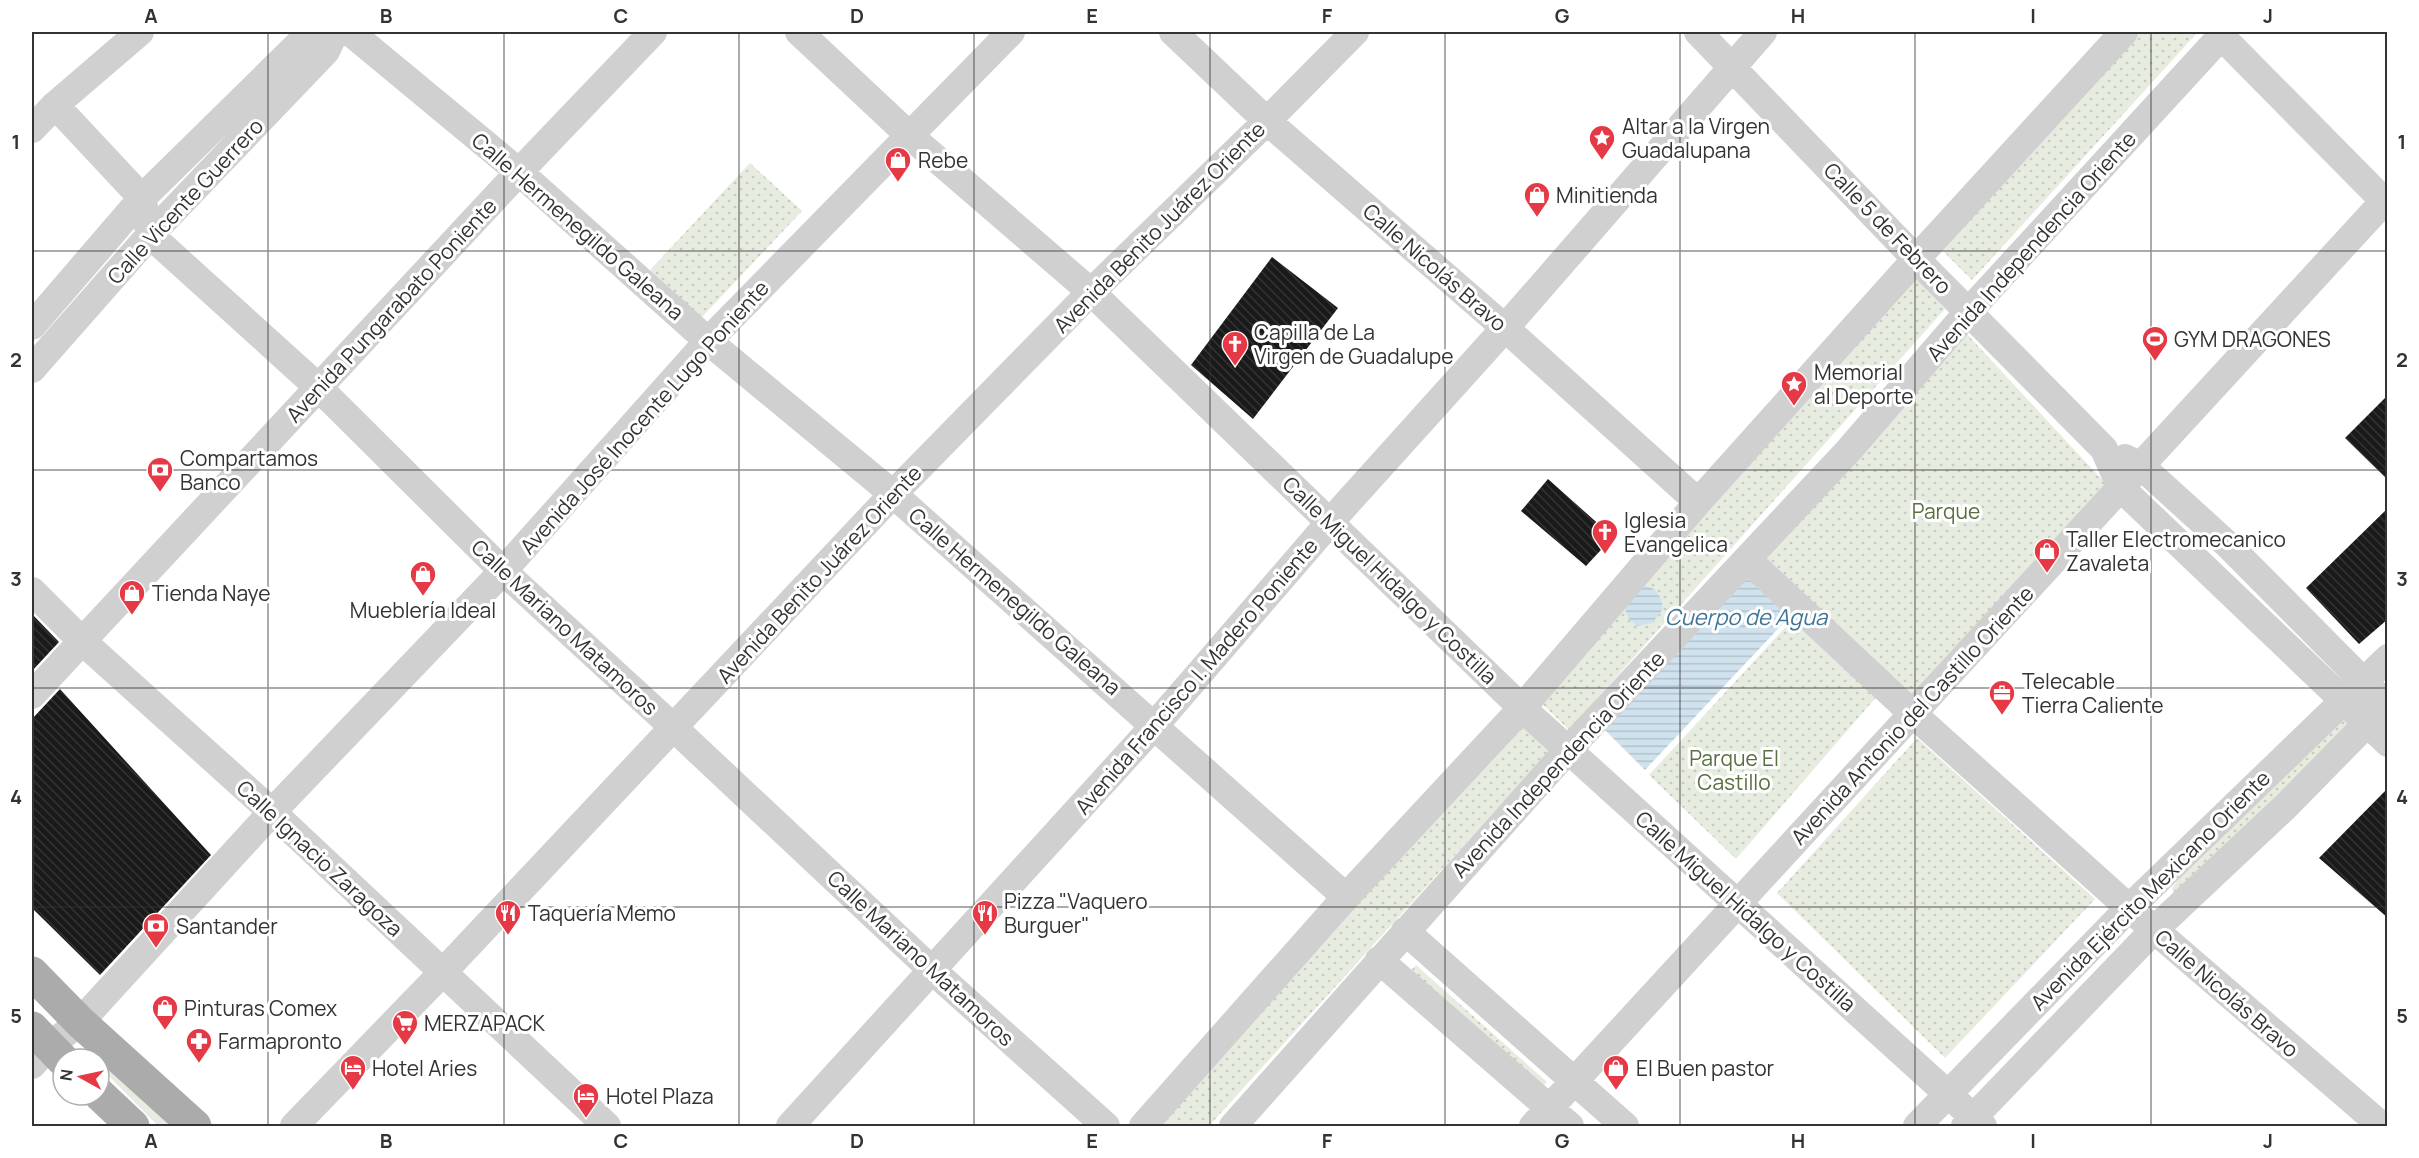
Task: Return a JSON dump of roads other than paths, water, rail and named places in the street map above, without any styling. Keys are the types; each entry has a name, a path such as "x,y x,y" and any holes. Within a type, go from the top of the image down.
{"main road":[{"path":"32,973 80,1022 195,1126"},
{"path":"111,1105 133,1126"}],"street":[{"path":"32,129 55,105 140,32"},
{"name":"Calle Vicente Guerrero","path":"32,326 142,198 311,32"},
{"name":"Calle Vicente Guerrero","path":"32,369 150,235 326,51 334,32"},
{"name":"Calle Hermenegildo Galeana","path":"350,32 519,172 708,341 893,494 1346,897"},
{"name":"Avenida Pungarabato Poniente","path":"32,695 519,172 653,32"},
{"name":"Calle Miguel Hidalgo y Costilla","path":"799,32 910,136 1091,292 1567,751 1947,1094 1974,1124"},
{"name":"Avenida José Inocente Lugo Poniente","path":"44,1050 80,1022 272,812 503,571 708,341 1011,32"},
{"name":"Calle Nicolás Bravo","path":"1173,32 1267,121 1505,328 1698,502"},
{"name":"Avenida Benito Juárez Oriente","path":"294,1126 443,972 893,494 1091,292 1267,121 1354,32"},
{"name":"Calle 5 de Febrero","path":"1698,32 2104,449 2121,488 2353,691 2382,708 2388,743"},
{"name":"Avenida Francisco I. Madero Poniente","path":"790,1126 1155,725 1330,522 1505,328 1763,32"},
{"path":"1143,1126 1346,897 1522,708 1698,502 1916,258 2124,32"},
{"path":"2223,34 2386,201"},
{"name":"Avenida Independencia Oriente","path":"1233,1126 1378,960 1567,751 1849,450 1970,311 2223,34"},
{"path":"55,105 142,198 150,235"},
{"name":"Avenida Antonio del Castillo Oriente","path":"1551,1121 1575,1082 2386,201"},
{"name":"Calle Mariano Matamoros","path":"150,235 319,388 503,571 933,971 1106,1126"},
{"name":"Calle 5 de Febrero","path":"2104,449 2141,466 2228,545 2353,691"},
{"name":"Calle Nicolás Bravo","path":"1748,560 1913,714 2129,908 2382,1126"},
{"name":"Calle Ignacio Zaragoza","path":"32,591 82,641 272,812 607,1126"},
{"name":"Avenida Ejército Mexicano Oriente","path":"1917,1126 2129,908 2388,658"},
{"name":"Avenida Ejército Mexicano Oriente","path":"1974,1124 2154,930 2286,806 2382,708"},
{"path":"1405,931 1625,1126"},
{"path":"1378,960 1551,1121"}],"water":[{"name":"Cuerpo de Agua","path":"1747,569 1791,615 1645,770 1601,726"},
{"path":"1646,586 1653,589 1663,606 1652,623 1637,626 1629,619 1625,609 1641,587"}],"place":[{"name":"Altar a la Virgen Guadalupana","path":"1602,161"},
{"name":"Rebe","path":"898,183"},
{"name":"Minitienda","path":"1537,218"},
{"name":"GYM DRAGONES","path":"2155,362"},
{"name":"Capilla de La Virgen de Guadalupe","path":"1235,367"},
{"name":"Memorial al Deporte","path":"1794,407"},
{"name":"Compartamos Banco","path":"160,493"},
{"name":"Iglesia Evangelica","path":"1605,555"},
{"name":"Taller Electromecanico Zavaleta","path":"2047,574"},
{"name":"Mueblería Ideal","path":"423,597"},
{"name":"Tienda Naye","path":"132,616"},
{"name":"Telecable Tierra Caliente","path":"2002,716"},
{"name":"Taquería Memo","path":"508,936"},
{"name":"Pizza \"Vaquero Burguer\"","path":"985,936"},
{"name":"Santander","path":"156,949"},
{"name":"Pinturas Comex","path":"165,1031"},
{"name":"MERZAPACK","path":"405,1046"},
{"name":"Farmapronto","path":"199,1064"},
{"name":"Hotel Aries","path":"353,1091"},
{"name":"El Buen pastor","path":"1616,1091"},
{"name":"Hotel Plaza","path":"586,1119"}],"park label":[{"name":"Parque","path":"1946,511"},
{"name":"Parque El Castillo","path":"1734,770"}]}
